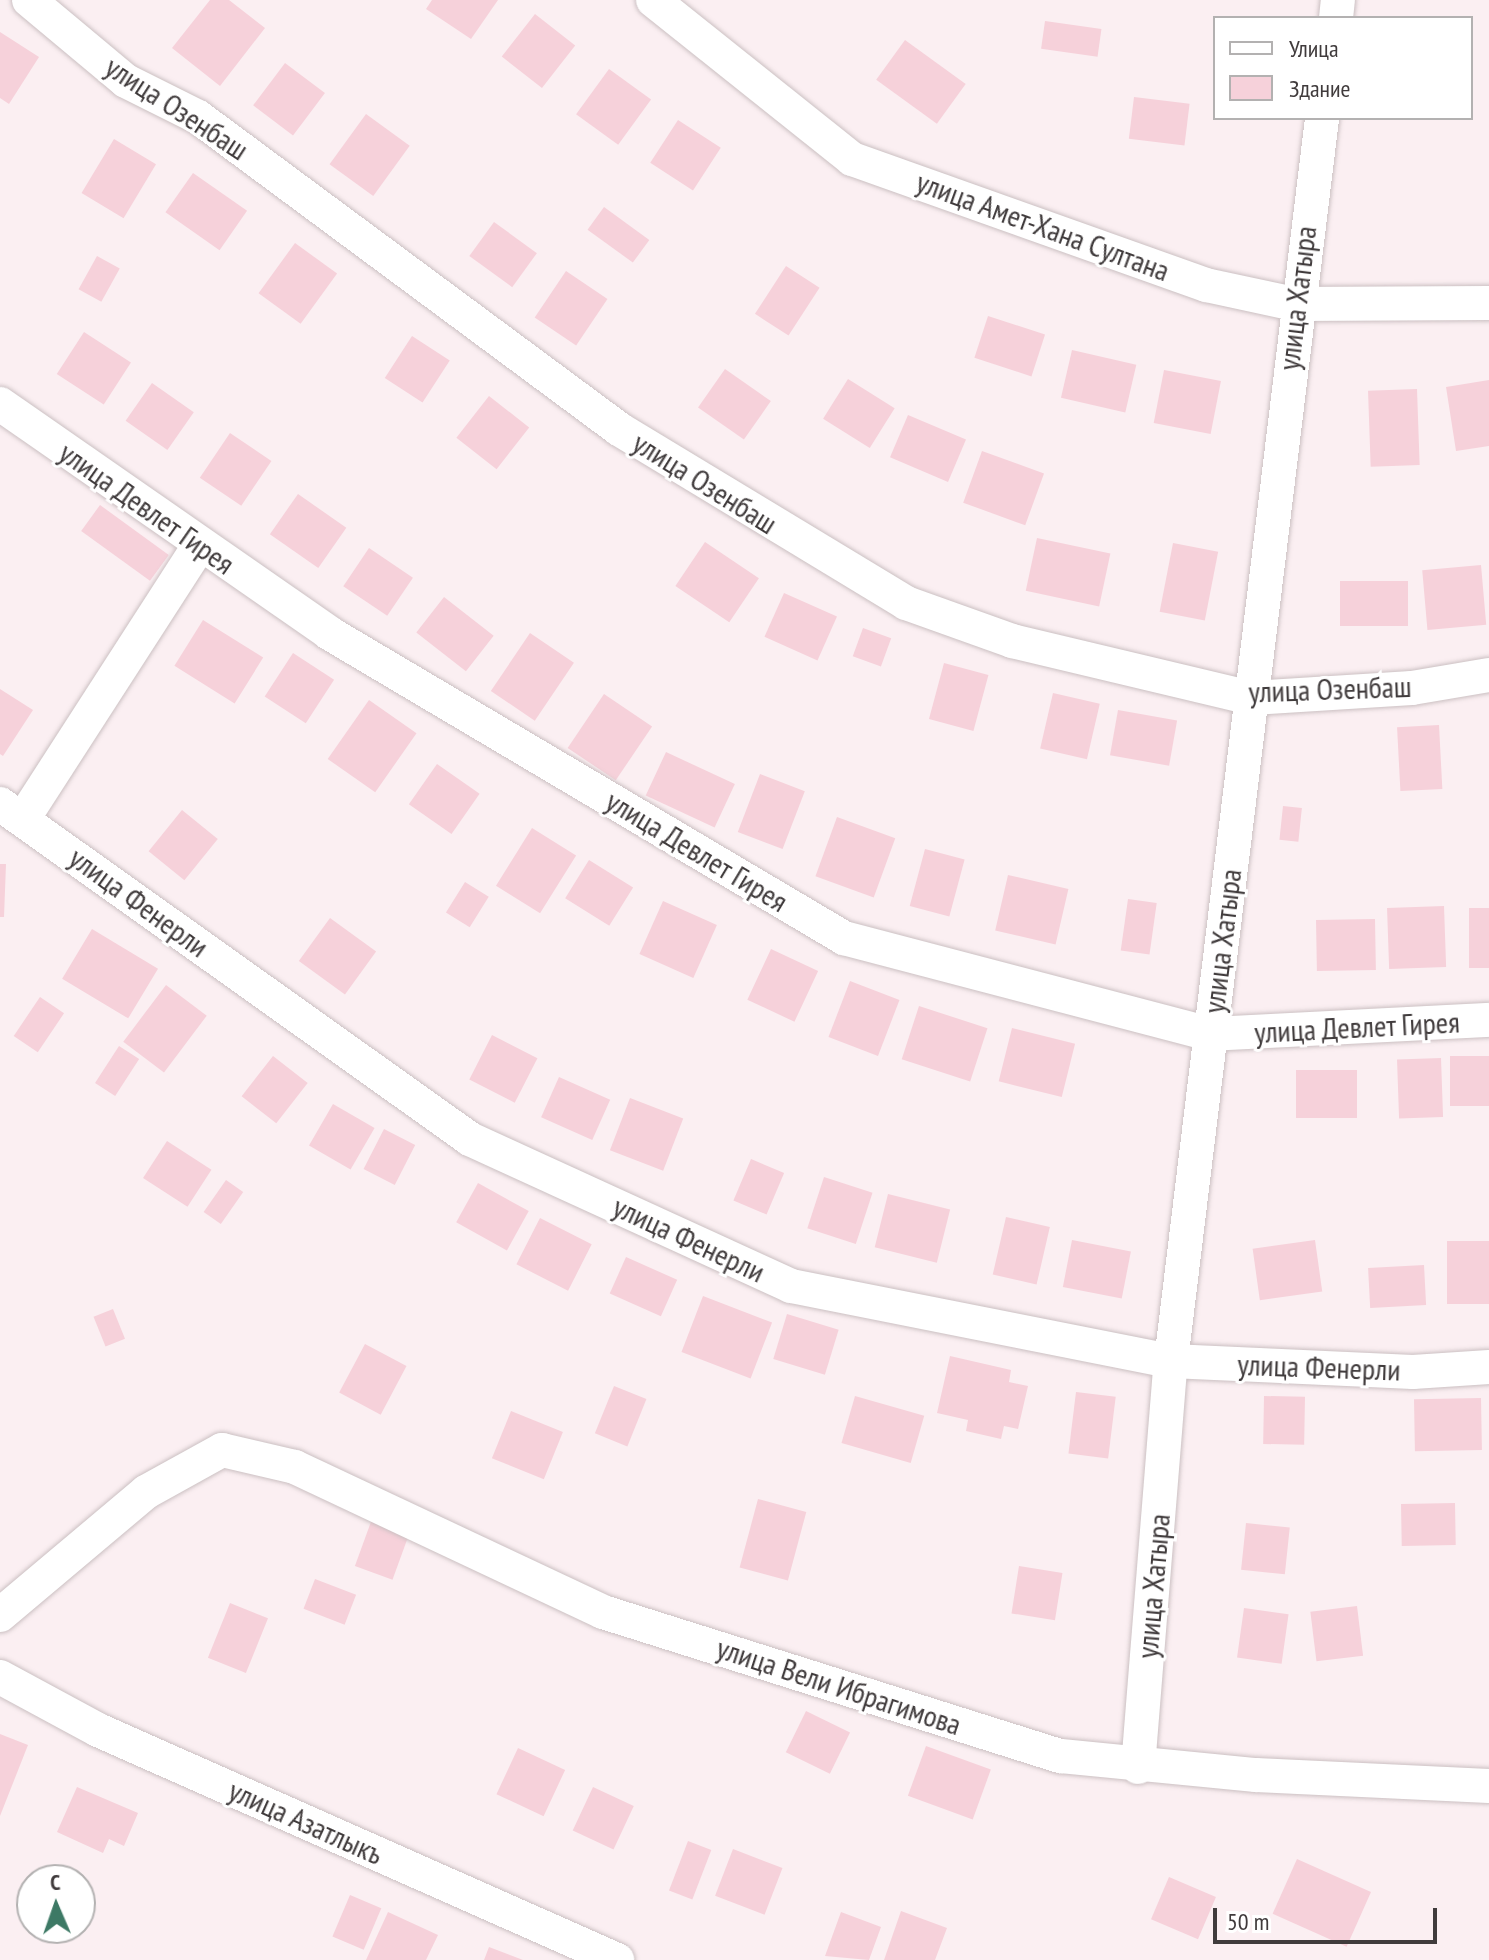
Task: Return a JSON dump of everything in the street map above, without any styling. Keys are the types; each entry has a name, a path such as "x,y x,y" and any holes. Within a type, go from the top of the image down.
{"street":[{"name":"улица Озенбаш","path":"29,0 126,81 198,117 619,429 829,561 906,603 1012,641 1252,698 1412,688 1489,675"},
{"name":"улица Амет-Хана Султана","path":"653,0 852,159 1206,285 1295,304 1489,303"},
{"name":"улица Хатыра","path":"1138,1767 1171,1361 1252,698 1295,304 1322,120"},
{"name":"улица Девлет Гирея","path":"0,404 198,547 329,633 844,938 1210,1034 1489,1020"},
{"path":"11,812 198,547"},
{"name":"улица Фенерли","path":"11,812 470,1139 791,1286 1171,1361 1413,1372 1489,1367"},
{"name":"улица Вели Ибрагимова","path":"0,1615 146,1492 222,1450 295,1467 603,1612 1061,1756 1138,1767 1489,1786"},
{"name":"улица Азатлыкъ","path":"0,1677 98,1730 617,1960"}],"building":[{"path":"210,0 229,0 265,28 220,86 172,48"},
{"path":"432,0 498,0 471,39 426,9"},
{"path":"535,14 575,45 542,88 502,57"},
{"path":"1045,21 1101,29 1098,57 1041,49"},
{"path":"0,32 39,57 9,104 0,98"},
{"path":"905,40 966,84 937,124 876,80"},
{"path":"285,63 325,93 293,135 253,105"},
{"path":"609,69 651,100 618,145 576,114"},
{"path":"1134,97 1190,104 1184,146 1129,139"},
{"path":"366,114 410,146 373,196 330,164"},
{"path":"678,120 721,148 693,191 650,163"},
{"path":"114,139 156,164 124,218 82,193"},
{"path":"193,173 247,211 220,250 165,212"},
{"path":"604,207 649,240 633,263 588,230"},
{"path":"494,222 537,253 512,287 469,256"},
{"path":"295,243 337,274 301,324 259,293"},
{"path":"97,256 120,269 101,302 79,289"},
{"path":"786,266 820,288 789,336 755,314"},
{"path":"566,271 607,299 576,345 535,317"},
{"path":"988,316 1045,335 1031,376 974,358"},
{"path":"84,332 131,362 104,404 57,374"},
{"path":"412,336 450,361 423,402 385,378"},
{"path":"1072,350 1136,365 1125,413 1061,398"},
{"path":"725,369 771,401 744,440 698,408"},
{"path":"1164,370 1221,381 1211,434 1154,423"},
{"path":"848,379 895,408 870,448 823,419"},
{"path":"1489,380 1489,446 1456,451 1446,387"},
{"path":"152,383 194,412 167,450 126,421"},
{"path":"1417,389 1420,465 1371,467 1368,391"},
{"path":"489,396 529,427 497,469 456,438"},
{"path":"908,415 966,440 948,482 890,457"},
{"path":"230,433 271,461 241,506 200,478"},
{"path":"982,451 1044,474 1025,525 963,503"},
{"path":"298,494 346,528 318,568 270,534"},
{"path":"100,505 169,555 150,581 81,531"},
{"path":"1037,538 1110,554 1099,606 1026,591"},
{"path":"705,542 759,578 729,622 675,586"},
{"path":"1173,543 1218,552 1205,620 1160,612"},
{"path":"369,548 413,578 387,616 343,586"},
{"path":"1481,565 1486,625 1427,630 1422,570"},
{"path":"1340,581 1408,581 1408,626 1340,626"},
{"path":"784,593 837,617 817,660 764,637"},
{"path":"444,597 494,636 466,671 416,632"},
{"path":"203,620 263,658 235,703 174,666"},
{"path":"863,628 891,638 881,666 853,656"},
{"path":"530,633 574,663 535,721 491,691"},
{"path":"293,653 334,680 306,723 265,697"},
{"path":"944,663 988,675 973,731 929,719"},
{"path":"0,689 33,710 3,756 0,754"},
{"path":"1053,693 1100,704 1087,759 1040,749"},
{"path":"604,694 652,726 616,780 568,748"},
{"path":"369,700 417,733 375,792 328,759"},
{"path":"1118,710 1177,720 1169,766 1110,755"},
{"path":"1439,725 1442,789 1400,791 1397,727"},
{"path":"666,752 735,784 715,828 646,796"},
{"path":"437,764 480,794 451,834 409,804"},
{"path":"760,774 805,791 783,849 738,832"},
{"path":"1283,806 1302,808 1298,842 1279,840"},
{"path":"182,810 218,839 184,880 149,851"},
{"path":"837,817 895,838 874,897 815,876"},
{"path":"532,828 576,856 540,913 496,886"},
{"path":"925,849 965,860 949,917 910,906"},
{"path":"589,860 633,888 609,926 565,898"},
{"path":"0,864 6,864 4,917 0,917"},
{"path":"1008,875 1068,889 1056,944 995,931"},
{"path":"465,882 489,897 470,927 446,913"},
{"path":"1128,899 1157,903 1149,955 1121,950"},
{"path":"663,901 717,925 693,978 639,954"},
{"path":"1444,906 1446,967 1389,969 1387,908"},
{"path":"1469,908 1489,908 1489,968 1469,968"},
{"path":"330,918 376,952 345,994 299,961"},
{"path":"1375,919 1376,970 1317,971 1316,920"},
{"path":"92,929 158,969 128,1018 62,979"},
{"path":"771,949 818,971 794,1022 747,1000"},
{"path":"850,981 899,1000 878,1056 828,1037"},
{"path":"166,985 207,1016 164,1072 123,1042"},
{"path":"40,997 64,1013 38,1052 14,1036"},
{"path":"919,1006 987,1028 970,1082 902,1059"},
{"path":"1012,1028 1075,1044 1062,1097 999,1081"},
{"path":"492,1035 537,1058 515,1103 469,1080"},
{"path":"119,1046 139,1059 115,1096 95,1083"},
{"path":"273,1056 308,1083 276,1123 242,1096"},
{"path":"1450,1056 1489,1056 1489,1106 1450,1106"},
{"path":"1441,1058 1443,1117 1399,1118 1397,1060"},
{"path":"1296,1070 1357,1070 1357,1118 1296,1118"},
{"path":"559,1077 610,1100 592,1140 541,1117"},
{"path":"630,1098 683,1118 663,1171 610,1150"},
{"path":"333,1104 375,1128 351,1170 309,1146"},
{"path":"384,1129 415,1145 395,1185 364,1169"},
{"path":"167,1141 211,1170 187,1207 143,1178"},
{"path":"751,1159 784,1173 767,1214 733,1200"},
{"path":"824,1177 873,1193 856,1244 807,1228"},
{"path":"226,1180 243,1192 221,1224 204,1212"},
{"path":"478,1183 529,1211 507,1250 456,1222"},
{"path":"888,1194 950,1209 937,1263 875,1247"},
{"path":"1006,1217 1050,1227 1037,1285 993,1274"},
{"path":"540,1218 592,1244 568,1291 516,1264"},
{"path":"1072,1240 1131,1251 1122,1299 1063,1287"},
{"path":"1315,1240 1322,1291 1260,1300 1253,1249"},
{"path":"1447,1241 1489,1241 1489,1304 1447,1304"},
{"path":"626,1257 677,1280 661,1316 610,1294"},
{"path":"1424,1265 1426,1305 1370,1308 1368,1268"},
{"path":"703,1296 772,1323 751,1379 681,1352"},
{"path":"113,1309 125,1339 106,1347 94,1317"},
{"path":"787,1314 839,1330 825,1375 773,1359"},
{"path":"365,1344 406,1366 381,1415 339,1393"},
{"path":"950,1356 1011,1370 1009,1382 1028,1386 1018,1429 1004,1426 1001,1439 966,1431 968,1420 937,1413"},
{"path":"614,1386 646,1399 627,1446 595,1433"},
{"path":"1076,1392 1116,1397 1108,1458 1068,1454"},
{"path":"855,1396 924,1416 911,1463 841,1443"},
{"path":"1264,1396 1305,1397 1304,1445 1263,1444"},
{"path":"1481,1398 1482,1450 1415,1451 1414,1399"},
{"path":"511,1411 563,1432 544,1479 492,1458"},
{"path":"758,1499 806,1512 788,1581 740,1568"},
{"path":"1455,1503 1456,1545 1402,1546 1401,1504"},
{"path":"372,1519 410,1533 392,1580 355,1566"},
{"path":"1246,1523 1290,1528 1285,1574 1241,1570"},
{"path":"1019,1566 1062,1573 1055,1620 1011,1613"},
{"path":"315,1579 356,1595 345,1625 304,1609"},
{"path":"230,1603 268,1618 246,1673 208,1658"},
{"path":"1357,1606 1363,1656 1316,1661 1310,1612"},
{"path":"1244,1608 1289,1614 1282,1664 1237,1658"},
{"path":"806,1711 850,1732 830,1774 786,1752"},
{"path":"0,1734 28,1745 0,1816"},
{"path":"926,1746 991,1770 973,1819 908,1796"},
{"path":"518,1748 565,1770 544,1816 496,1794"},
{"path":"77,1787 138,1813 124,1846 109,1839 103,1853 57,1832"},
{"path":"593,1787 634,1806 613,1850 573,1831"},
{"path":"688,1841 711,1850 692,1899 669,1890"},
{"path":"733,1849 782,1868 765,1915 715,1896"},
{"path":"1297,1859 1371,1892 1347,1947 1273,1914"},
{"path":"1169,1877 1216,1897 1198,1939 1151,1919"},
{"path":"350,1895 381,1908 364,1950 332,1936"},
{"path":"901,1911 947,1928 935,1960 884,1960"},
{"path":"388,1912 438,1935 426,1960 366,1960"},
{"path":"841,1912 881,1927 869,1960 825,1956"},
{"path":"489,1947 523,1960 484,1960"}]}
